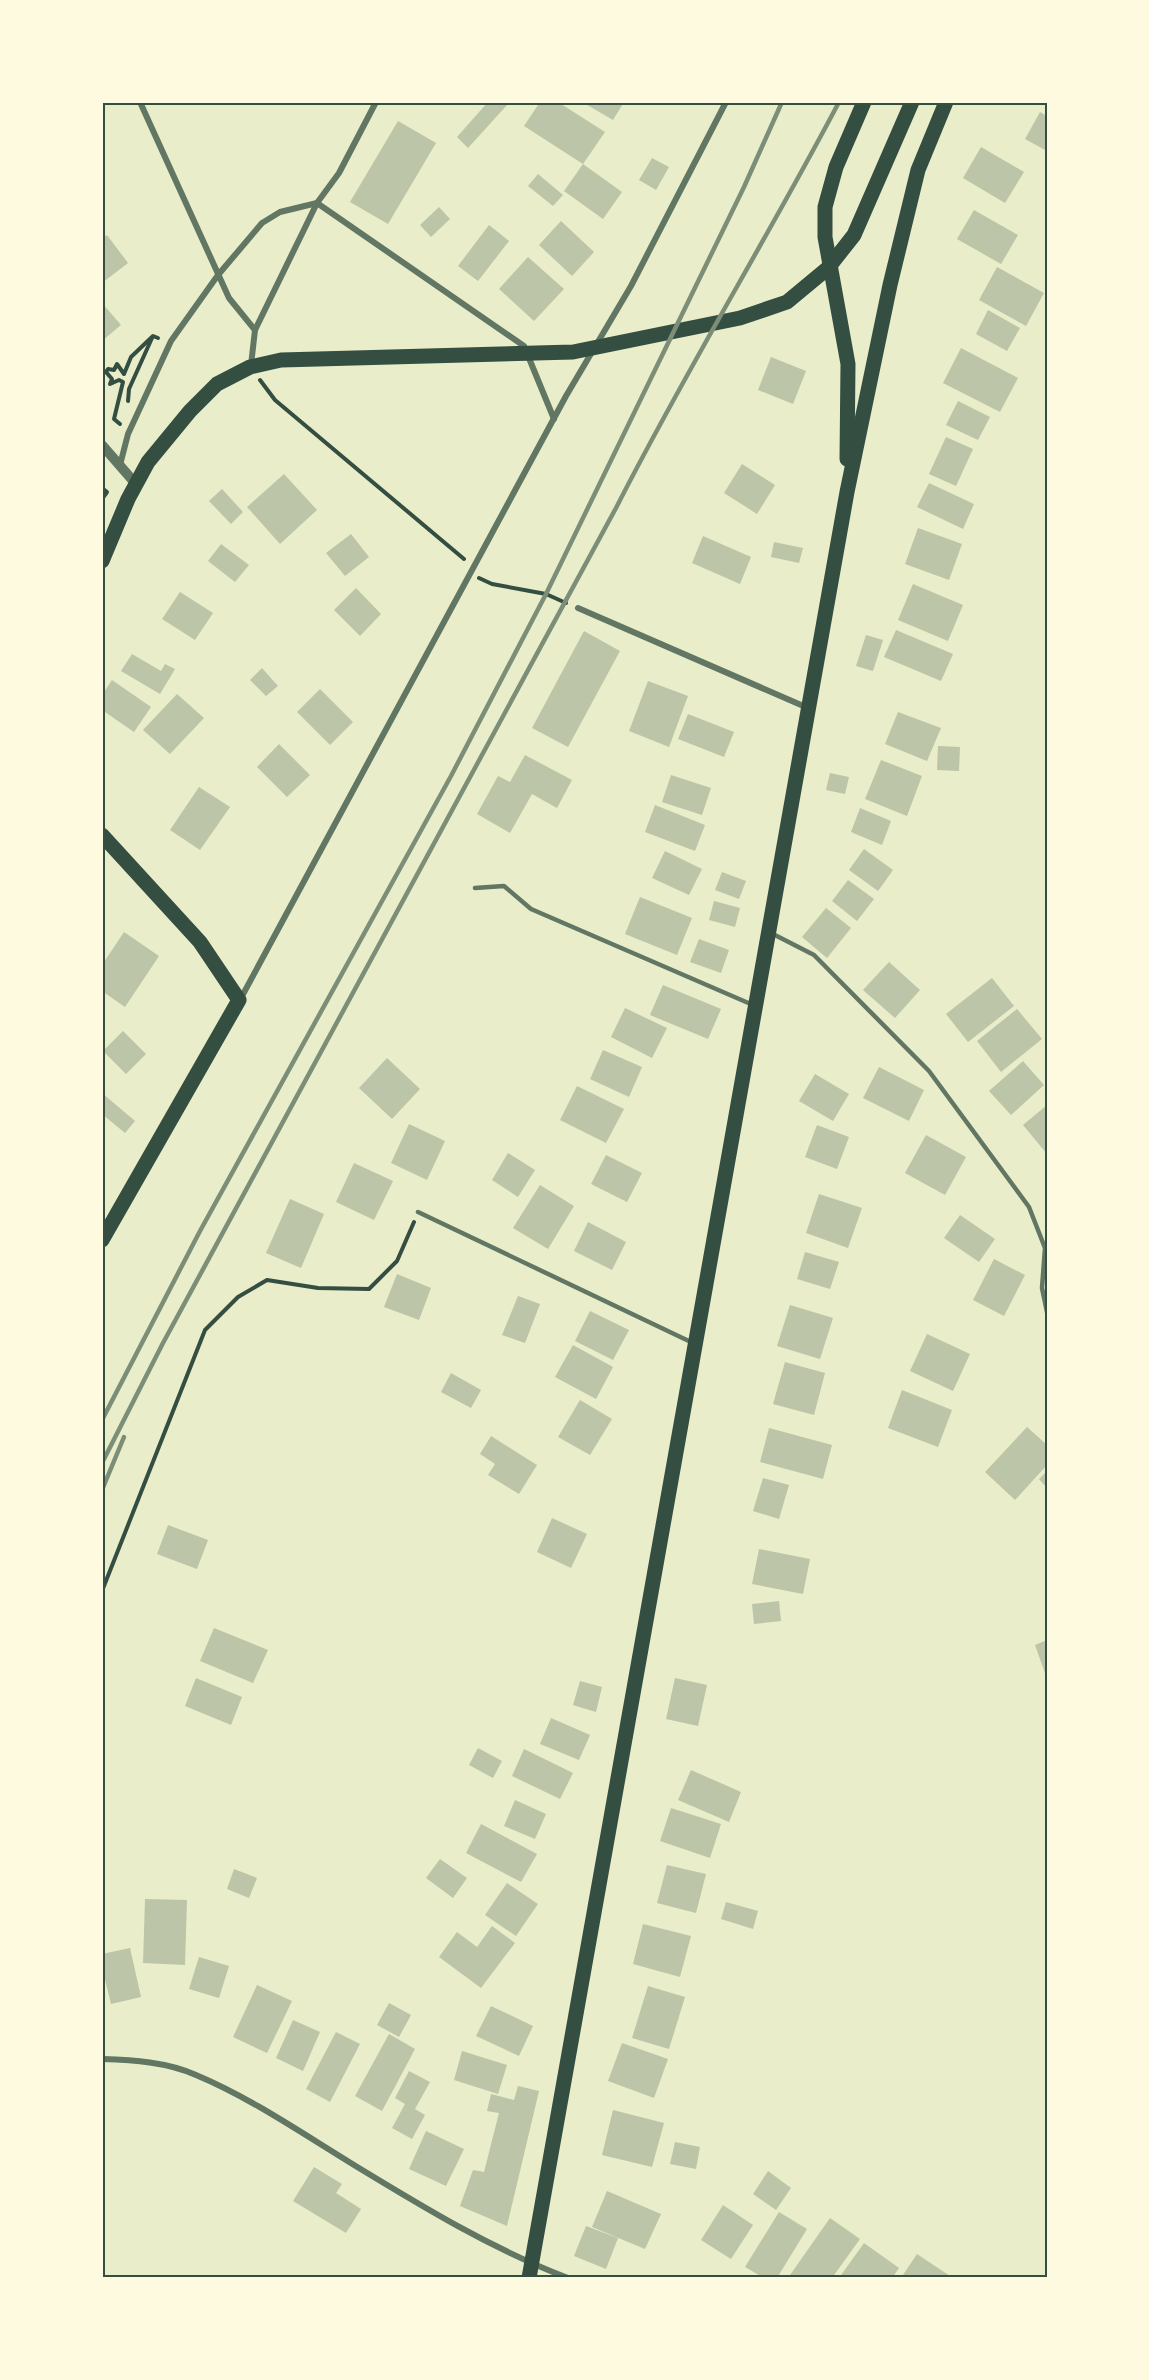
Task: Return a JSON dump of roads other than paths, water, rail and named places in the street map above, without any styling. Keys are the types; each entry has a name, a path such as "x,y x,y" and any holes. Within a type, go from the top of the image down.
{"main road":[{"path":"847,492 848,364 825,237 825,207 836,167 864,102"},
{"path":"102,561 135,483 148,462 190,411 217,384 250,367 281,360 573,352 740,318 787,302 828,268 854,235 912,102"},
{"path":"530,2271 847,492 890,285 918,170 946,102"},
{"path":"102,835 200,942 239,1000 102,1240"}],"street":[{"path":"140,102 229,298 255,330"},
{"path":"250,367 255,330 317,203 339,173 376,102"},
{"path":"239,1000 554,419 631,286 726,102"},
{"path":"120,465 128,434 171,341 218,275 262,223 280,212 317,203 524,345 554,419"},
{"path":"102,445 135,483"},
{"path":"578,608 809,708"},
{"path":"102,2059 138,2060 195,2074 275,2117 530,2271 568,2278"}],"lane":[{"path":"475,888 504,886 531,909 756,1006"},
{"path":"769,932 814,955 929,1071 1029,1207 1045,1248 1042,1288 1047,1312"},
{"path":"418,1212 695,1344"}],"railway":[{"path":"102,1420 200,1231 451,776 546,594 744,187 782,102"},
{"path":"102,1463 163,1343 670,406 839,102"},
{"path":"102,1490 124,1437"}]}
